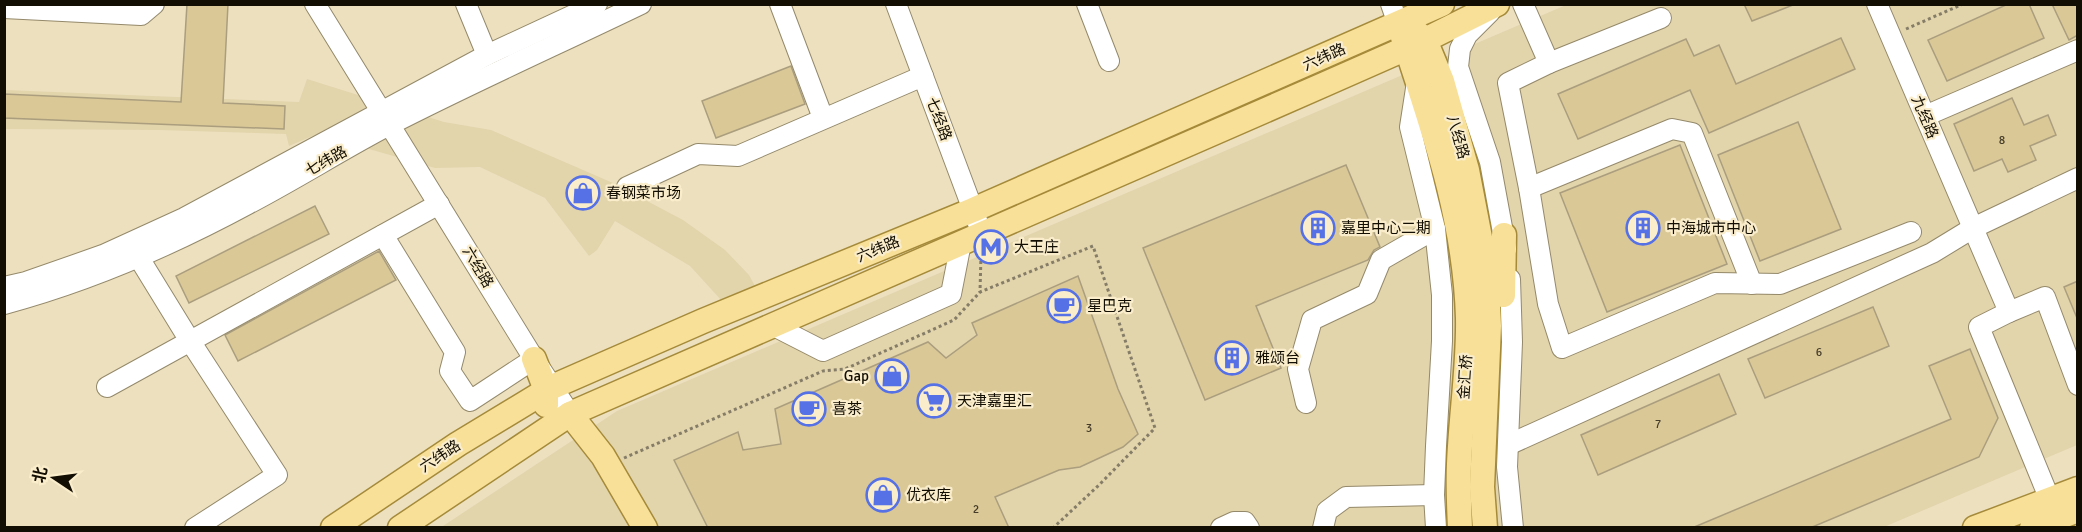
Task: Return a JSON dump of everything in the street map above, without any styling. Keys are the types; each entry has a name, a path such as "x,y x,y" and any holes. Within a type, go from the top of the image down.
{"main road":[{"name":"六纬路","path":"333,528 458,444 549,388 703,321 973,210 1394,14 1442,4"},
{"name":"六纬路","path":"400,528 570,414 1415,44 1497,5"},
{"path":"1394,14 1416,31 1415,44"},
{"path":"1442,81 1448,52 1469,17"},
{"name":"八经路","path":"1415,44 1417,80 1440,151 1447,228"},
{"name":"八经路","path":"1415,44 1442,81 1494,268"},
{"name":"金汇桥","path":"1447,228 1468,318 1459,463 1460,528"},
{"path":"1494,268 1504,235"},
{"name":"金汇桥","path":"1485,528 1482,487 1489,326 1494,268"},
{"path":"525,443 544,413 549,388 534,359"},
{"path":"570,414 608,464 645,528"},
{"path":"1975,528 2078,489"},
{"path":"2032,528 2078,510"}],"street":[{"path":"6,12 141,15 154,4"},
{"name":"六经路","path":"315,4 534,359"},
{"path":"466,4 487,55"},
{"name":"七纬路","path":"4,287 26,282 103,255 184,218 356,124 389,126 487,55 597,4"},
{"name":"七纬路","path":"4,304 51,291 139,258 249,204 389,126 641,4"},
{"path":"780,4 823,118"},
{"name":"七经路","path":"896,4 973,210 971,238"},
{"path":"1087,4 1109,61"},
{"path":"1523,4 1549,63"},
{"name":"九经路","path":"1877,4 2009,312"},
{"path":"1497,5 1467,35 1460,49 1458,67 1490,162 1510,277 1512,342 1507,467 1513,528"},
{"path":"1661,18 1549,63 1508,83 1529,188 1548,304 1562,348 1715,283 1780,284 1911,232"},
{"path":"1925,116 2078,50"},
{"path":"627,187 698,154 738,156 923,76"},
{"path":"1529,188 1672,129 1692,132 1752,284"},
{"path":"1508,446 1932,253 1973,228 2078,178"},
{"path":"107,387 439,204"},
{"path":"1306,403 1298,369 1312,320 1367,294 1381,260 1447,228"},
{"path":"1436,528 1434,495 1447,228"},
{"path":"383,235 455,352 450,371 470,401 534,359"},
{"path":"774,326 823,351 855,337 951,294 971,238"},
{"path":"139,258 277,475 195,528"},
{"path":"2050,500 1979,327 2045,297 2078,385"},
{"path":"549,388 570,414"},
{"path":"1323,528 1327,511 1346,497 1434,495"},
{"path":"1221,528 1234,522 1245,522 1250,528"}],"path":[{"path":"1890,36 1963,4"},
{"path":"971,238 980,292"},
{"path":"608,464 823,371 845,369 954,320 980,292 1093,246 1155,428 1053,528"}],"shaded area":[{"path":"1566,5 2077,5 2077,445 1884,527 440,528 617,411"},
{"name":"春钢菜市场","path":"307,79 444,122 491,130 613,183 683,220 725,250 749,275 756,288 722,301 690,266 615,221 597,250 589,256 545,198 480,167 435,168 317,134 289,146 286,134 5,129 5,90 299,102"}],"building":[{"path":"187,4 228,4 223,103 285,106 284,129 4,118 4,94 181,102"},
{"path":"1744,4 1792,4 1793,5 1752,21"},
{"path":"2008,4 2029,4 2044,38 1947,81 1928,40"},
{"path":"2052,4 2078,4 2078,35 2069,40"},
{"path":"1841,38 1855,69 1709,133 1690,90 1578,139 1558,94 1686,39 1694,56 1719,45 1736,84"},
{"path":"791,66 805,104 716,138 702,101"},
{"path":"2012,98 2024,125 2048,115 2056,135 2030,146 2036,160 2008,172 2002,159 1974,171 1954,124"},
{"path":"1798,122 1841,229 1760,261 1718,155"},
{"name":"中海城市中心","path":"1680,145 1727,264 1607,312 1560,193"},
{"path":"1346,165 1380,247 1374,250 1368,260 1256,306 1281,368 1205,400 1143,248"},
{"path":"315,206 329,234 189,303 176,276"},
{"path":"379,251 396,280 238,361 225,335"},
{"name":"天津嘉里汇","path":"1078,276 1118,389 1138,434 1123,447 1080,467 1059,470 995,497 1009,528 708,528 674,460 738,432 743,450 781,444 775,409 928,342 946,358 977,335 972,323"},
{"path":"2078,281 2078,318 2077,318 2064,287"},
{"path":"1873,307 1889,346 1765,398 1748,359"},
{"path":"1970,349 1998,418 1979,457 1810,528 1692,528 1951,419 1929,366"},
{"path":"1719,374 1736,414 1598,475 1581,435"}],"place":[{"name":"春钢菜市场","path":"583,193"},
{"name":"嘉里中心二期","path":"1318,228"},
{"name":"中海城市中心","path":"1643,228"},
{"name":"大王庄","path":"991,247"},
{"name":"星巴克","path":"1064,306"},
{"name":"雅颂台","path":"1232,358"},
{"name":"Gap","path":"892,376"},
{"name":"天津嘉里汇","path":"934,401"},
{"name":"喜茶","path":"809,409"},
{"name":"优衣库","path":"883,495"}]}
